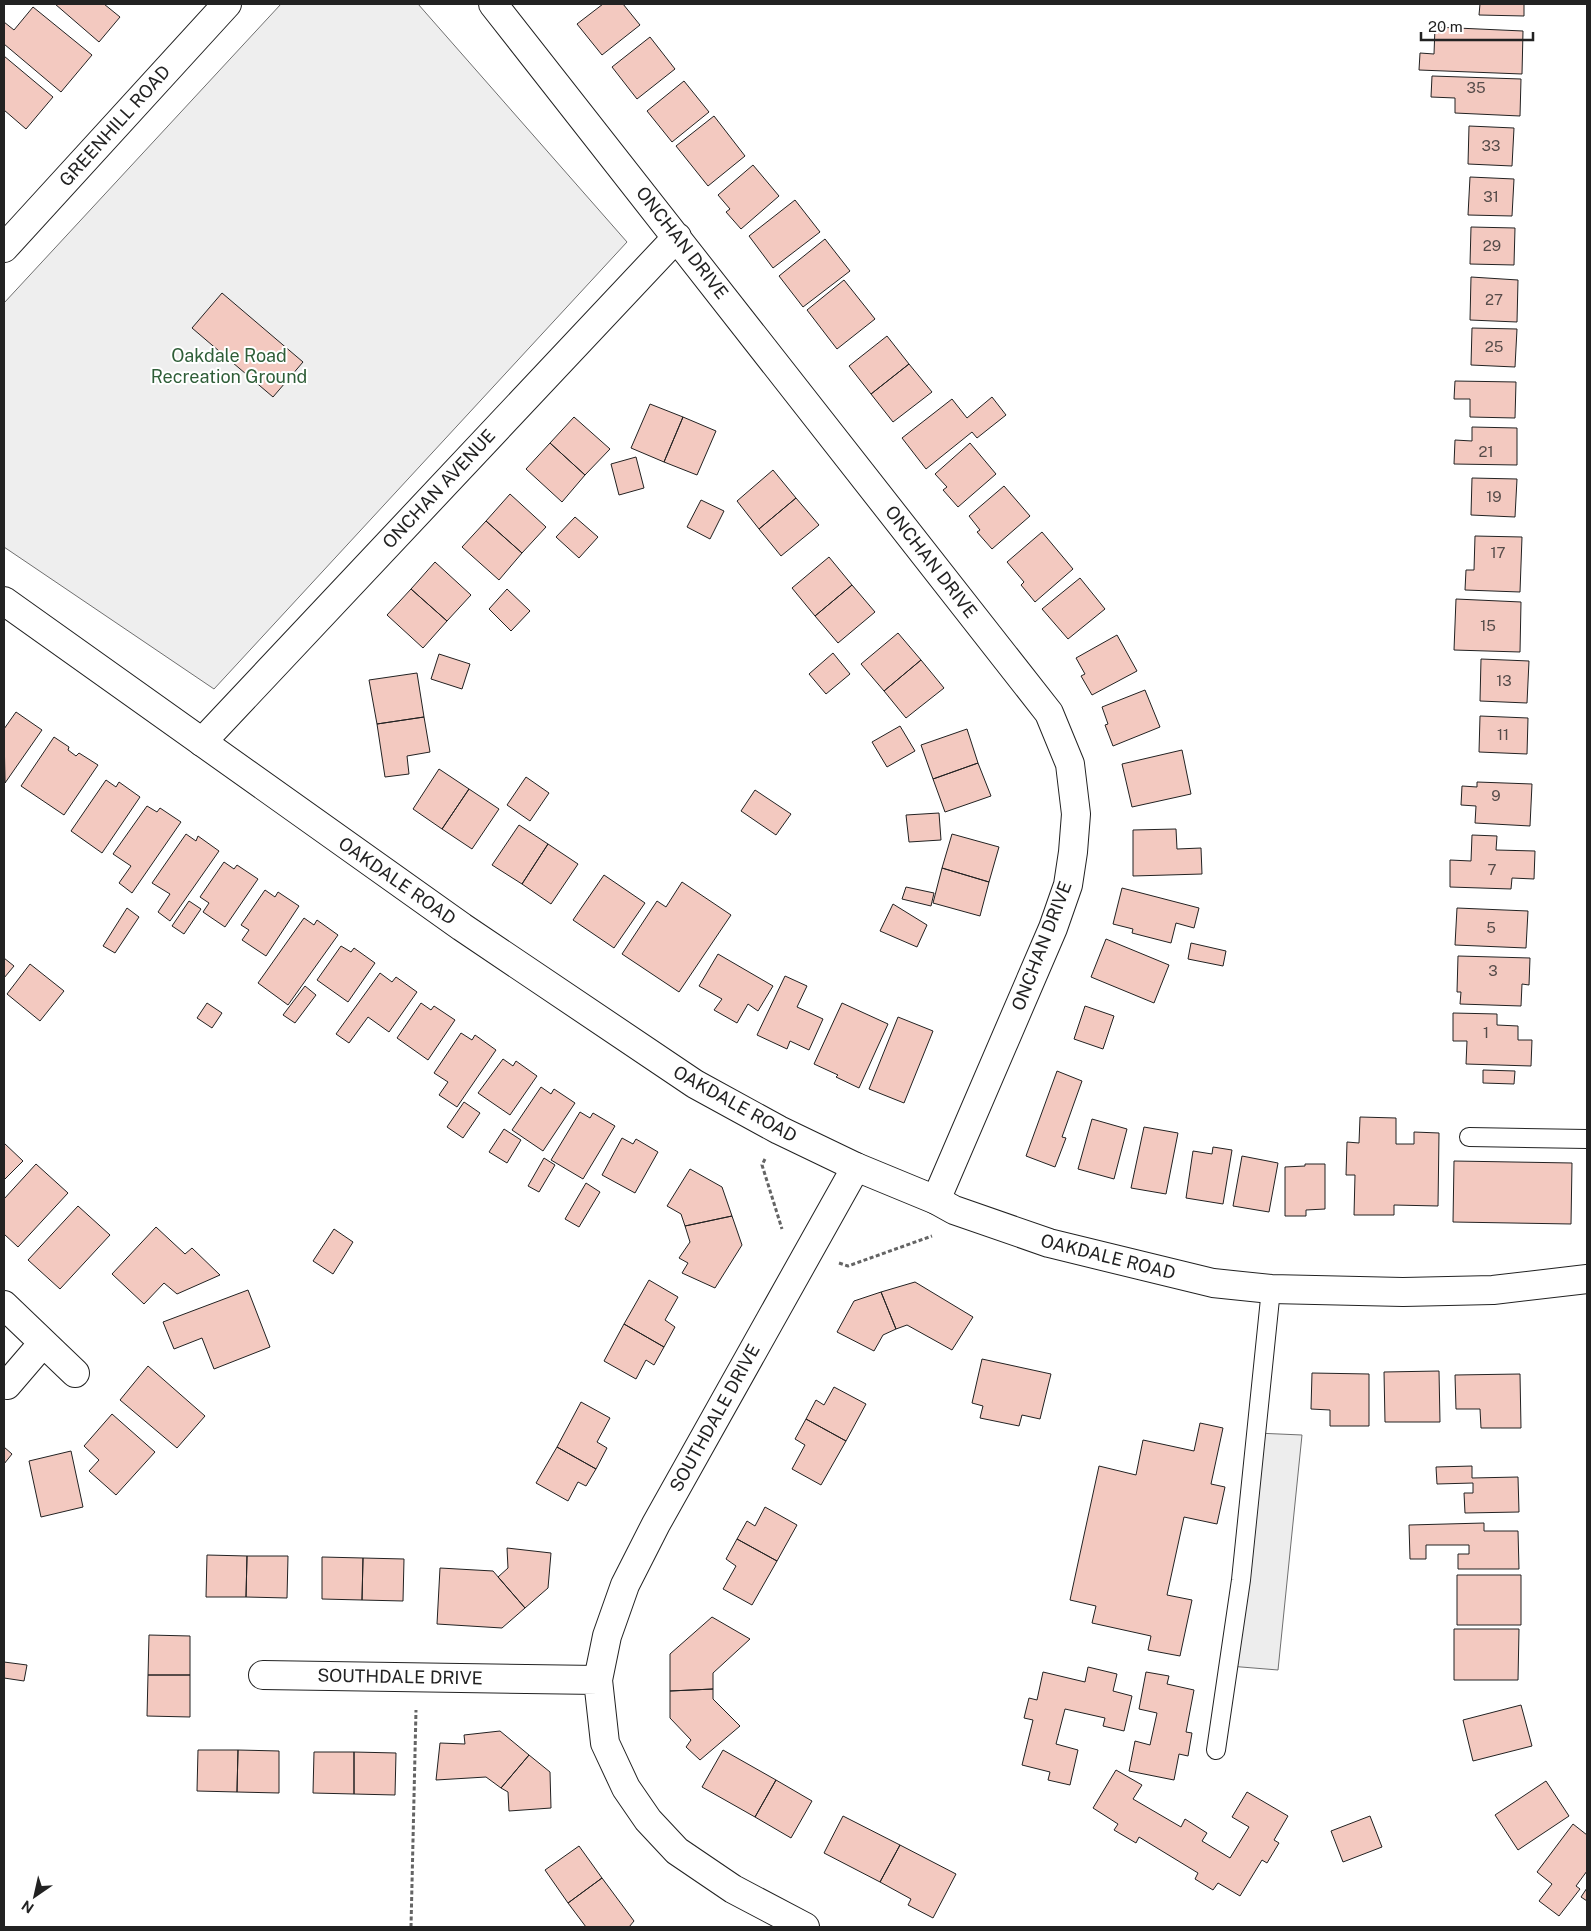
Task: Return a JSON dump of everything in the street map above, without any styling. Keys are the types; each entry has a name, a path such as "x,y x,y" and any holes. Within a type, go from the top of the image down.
{"street":[{"name":"GREENHILL ROAD","path":"4,248 227,4"},
{"name":"ONCHAN DRIVE","path":"493,4 1049,713 1070,764 1076,814 1074,852 1068,885 1053,928 936,1200"},
{"name":"ONCHAN AVENUE","path":"202,742 677,237"},
{"name":"OAKDALE ROAD","path":"4,601 462,927 695,1084 779,1130 856,1167 936,1200 954,1210 1049,1243 1213,1283 1271,1289 1403,1292 1493,1290 1587,1279"},
{"name":"SOUTHDALE DRIVE","path":"804,1927 733,1889 693,1862 677,1851 648,1820 626,1788 605,1743 598,1680 607,1636 625,1585 656,1524 856,1167"},
{"path":"4,1305 75,1373"},
{"path":"7,1385 44,1343"},
{"name":"SOUTHDALE DRIVE","path":"263,1675 598,1680"}],"lane":[{"path":"1469,1137 1587,1139"},
{"path":"1216,1750 1241,1580 1271,1289"}],"path":[{"path":"411,1927 416,1677"}],"green space":[{"name":"Oakdale Road Recreation Ground","path":"281,4 418,4 627,242 214,689 4,547 4,303"}],"shaded area":[{"path":"1256,1433 1302,1435 1278,1670 1229,1666"}],"building":[{"path":"55,4 104,4 120,17 99,42"},
{"path":"603,4 623,4 640,25 602,55 577,24"},
{"path":"1480,4 1524,4 1524,16 1479,15"},
{"path":"33,7 92,55 61,92 4,44 4,22 14,30"},
{"path":"1435,27 1523,31 1522,74 1419,70 1420,53 1434,54"},
{"path":"650,37 675,69 637,99 612,67"},
{"path":"4,56 53,97 26,129 4,110"},
{"path":"1432,76 1521,79 1520,116 1455,113 1455,98 1431,97"},
{"path":"684,81 709,112 672,142 647,111"},
{"path":"714,116 745,156 708,186 676,146"},
{"path":"1469,126 1514,128 1512,166 1468,164"},
{"path":"753,165 779,196 741,229 726,212 730,209 718,195"},
{"path":"1470,177 1514,179 1512,216 1468,215"},
{"path":"795,200 820,232 773,268 749,236"},
{"path":"1471,227 1515,228 1514,265 1470,264"},
{"path":"825,239 850,271 803,307 779,276"},
{"path":"1471,277 1518,280 1517,322 1470,320"},
{"path":"844,280 875,319 837,349 807,310"},
{"path":"222,293 303,362 273,397 192,328"},
{"path":"1472,328 1517,329 1515,367 1471,365"},
{"path":"887,336 909,364 871,394 849,366"},
{"path":"909,364 932,392 893,422 871,394"},
{"path":"1455,381 1516,382 1515,418 1470,417 1470,399 1454,399"},
{"path":"992,397 1006,415 977,438 972,432 926,469 902,438 952,399 967,418"},
{"path":"650,404 683,417 664,462 631,448"},
{"path":"574,417 610,449 585,475 550,443"},
{"path":"683,417 716,431 697,475 664,462"},
{"path":"1472,427 1517,428 1517,465 1454,464 1455,440 1472,441"},
{"path":"550,443 585,475 562,502 526,469"},
{"path":"970,443 996,474 958,507 943,490 947,487 935,474"},
{"path":"636,457 644,488 619,495 611,464"},
{"path":"773,470 796,498 759,529 737,501"},
{"path":"1472,478 1517,479 1515,517 1471,515"},
{"path":"1004,486 1030,516 992,549 977,532 980,530 969,516"},
{"path":"510,494 546,527 522,553 486,521"},
{"path":"796,498 819,525 781,556 759,529"},
{"path":"701,500 724,511 710,539 687,527"},
{"path":"575,517 598,537 579,558 556,537"},
{"path":"486,521 522,553 499,580 462,547"},
{"path":"1042,532 1073,569 1035,602 1021,585 1024,582 1007,562"},
{"path":"1475,536 1522,537 1520,592 1465,590 1466,570 1474,570"},
{"path":"829,557 852,585 815,616 792,588"},
{"path":"435,562 471,595 447,621 411,589"},
{"path":"1080,578 1105,609 1068,639 1042,609"},
{"path":"852,585 875,612 838,643 815,616"},
{"path":"411,589 447,621 423,648 387,615"},
{"path":"507,589 530,611 511,631 489,609"},
{"path":"1456,599 1521,602 1520,652 1454,650"},
{"path":"898,633 921,660 884,691 861,664"},
{"path":"1117,635 1137,671 1092,695 1081,676 1085,674 1076,658"},
{"path":"833,653 850,674 826,694 809,674"},
{"path":"439,654 470,664 462,689 431,679"},
{"path":"1481,659 1529,661 1527,703 1480,701"},
{"path":"921,660 944,688 906,718 884,691"},
{"path":"417,673 424,717 377,724 369,680"},
{"path":"1145,690 1160,727 1113,746 1105,725 1108,724 1102,707"},
{"path":"16,712 42,730 5,783 4,729"},
{"path":"1480,716 1528,718 1527,754 1479,752"},
{"path":"424,717 430,752 407,756 409,774 385,777 377,724"},
{"path":"900,726 915,751 887,767 872,742"},
{"path":"967,729 978,763 933,779 921,745"},
{"path":"54,737 69,747 68,750 76,756 79,753 98,765 64,815 21,786"},
{"path":"1182,750 1191,794 1132,807 1122,764"},
{"path":"978,763 991,796 945,812 933,779"},
{"path":"439,769 469,789 442,829 413,809"},
{"path":"526,777 549,793 530,821 507,805"},
{"path":"106,780 116,787 119,782 140,797 102,853 71,831"},
{"path":"1477,782 1532,784 1530,826 1475,823 1476,806 1461,805 1462,786 1477,787"},
{"path":"469,789 499,809 472,849 442,829"},
{"path":"755,790 791,814 776,835 741,811"},
{"path":"147,806 157,812 160,808 181,822 132,893 119,883 131,866 113,854"},
{"path":"939,813 941,840 909,842 906,815"},
{"path":"519,825 548,844 522,884 492,865"},
{"path":"1176,829 1177,849 1201,848 1202,874 1133,876 1133,830"},
{"path":"186,834 196,841 198,836 219,851 170,921 158,912 170,894 152,883"},
{"path":"952,834 999,847 989,882 942,868"},
{"path":"1472,835 1497,836 1496,850 1535,851 1534,879 1512,878 1511,889 1450,887 1450,860 1471,861"},
{"path":"548,844 578,864 551,904 522,884"},
{"path":"224,862 234,869 237,865 258,879 225,927 203,912 209,903 200,897"},
{"path":"942,868 989,882 980,916 933,903"},
{"path":"604,875 645,903 614,948 573,920"},
{"path":"682,882 731,915 679,992 622,954 657,901 666,907"},
{"path":"906,887 934,893 931,906 902,899"},
{"path":"1122,888 1199,908 1194,928 1176,923 1171,943 1132,933 1133,929 1113,924"},
{"path":"265,890 275,897 278,892 299,906 266,956 242,940 249,930 241,925"},
{"path":"189,901 201,909 184,934 172,926"},
{"path":"893,904 927,925 917,947 880,931"},
{"path":"127,908 139,917 115,953 103,946"},
{"path":"1457,908 1528,911 1526,948 1455,945"},
{"path":"304,918 314,925 317,920 338,935 288,1005 258,983"},
{"path":"1106,939 1169,965 1154,1003 1091,977"},
{"path":"1191,943 1226,951 1223,966 1188,959"},
{"path":"341,946 351,952 354,948 375,963 348,1002 317,980"},
{"path":"718,954 773,986 758,1011 748,1004 737,1023 714,1010 722,999 699,986"},
{"path":"1458,956 1530,958 1529,985 1522,984 1521,1006 1460,1004 1461,992 1457,992"},
{"path":"4,958 14,966 4,978"},
{"path":"30,964 64,991 40,1021 7,994"},
{"path":"380,973 392,982 396,977 417,992 389,1032 368,1017 349,1043 336,1034"},
{"path":"785,976 807,986 797,1007 823,1019 809,1050 790,1041 787,1049 757,1035"},
{"path":"305,986 316,995 295,1023 283,1015"},
{"path":"207,1003 222,1013 212,1028 197,1018"},
{"path":"421,1003 431,1010 434,1006 455,1020 428,1060 397,1038"},
{"path":"842,1003 888,1024 859,1088 836,1077 838,1075 814,1064"},
{"path":"1085,1006 1114,1016 1103,1049 1074,1039"},
{"path":"1453,1013 1497,1014 1497,1025 1518,1026 1518,1040 1532,1040 1531,1066 1466,1064 1467,1041 1453,1041"},
{"path":"898,1017 933,1031 904,1103 869,1089"},
{"path":"461,1033 472,1040 475,1035 496,1050 457,1107 439,1095 448,1082 434,1073"},
{"path":"503,1059 513,1066 516,1061 537,1076 510,1115 478,1093"},
{"path":"1483,1070 1515,1071 1514,1084 1483,1083"},
{"path":"1057,1071 1082,1081 1062,1137 1066,1138 1055,1167 1026,1156"},
{"path":"541,1087 551,1094 554,1089 575,1103 543,1151 512,1130"},
{"path":"464,1102 480,1113 463,1138 447,1127"},
{"path":"580,1112 590,1118 593,1113 615,1126 583,1179 551,1160"},
{"path":"1360,1117 1396,1118 1396,1144 1414,1144 1414,1132 1439,1133 1438,1206 1394,1205 1394,1215 1354,1215 1355,1175 1346,1175 1347,1142 1359,1143"},
{"path":"1092,1119 1127,1129 1114,1179 1078,1169"},
{"path":"1144,1127 1178,1133 1166,1194 1131,1188"},
{"path":"504,1129 521,1140 507,1163 489,1152"},
{"path":"622,1138 633,1144 636,1139 658,1152 635,1193 602,1175"},
{"path":"4,1143 23,1161 4,1180"},
{"path":"1213,1147 1232,1150 1223,1204 1186,1198 1193,1151 1212,1154"},
{"path":"1242,1156 1278,1163 1269,1212 1233,1206"},
{"path":"544,1158 555,1165 539,1192 528,1186"},
{"path":"1454,1161 1572,1163 1571,1224 1453,1222"},
{"path":"36,1164 68,1193 18,1247 4,1234 4,1199"},
{"path":"1305,1164 1325,1164 1325,1209 1306,1210 1306,1216 1285,1216 1285,1167 1305,1166"},
{"path":"690,1169 722,1187 732,1216 685,1226 681,1214 667,1206"},
{"path":"586,1183 600,1192 579,1227 565,1219"},
{"path":"78,1206 110,1235 60,1289 28,1260"},
{"path":"732,1216 742,1245 715,1288 682,1273 688,1263 679,1258 690,1242 685,1226"},
{"path":"156,1227 185,1254 192,1248 220,1275 177,1294 164,1283 144,1304 112,1274"},
{"path":"334,1229 353,1242 333,1274 313,1261"},
{"path":"649,1280 678,1297 665,1320 675,1327 664,1347 624,1324"},
{"path":"915,1282 973,1317 952,1350 907,1325 896,1329 881,1292"},
{"path":"248,1290 270,1347 214,1369 202,1338 174,1349 163,1322"},
{"path":"881,1292 896,1329 883,1335 874,1351 837,1332 854,1301"},
{"path":"624,1324 664,1347 654,1365 646,1360 636,1379 604,1361"},
{"path":"982,1359 1051,1374 1040,1419 1022,1415 1019,1426 980,1418 983,1406 972,1403"},
{"path":"148,1366 205,1416 177,1448 120,1400"},
{"path":"1439,1371 1440,1422 1385,1422 1384,1372"},
{"path":"1312,1373 1369,1374 1369,1426 1330,1426 1330,1410 1311,1409"},
{"path":"1520,1374 1521,1428 1481,1428 1480,1409 1456,1409 1455,1375"},
{"path":"834,1387 866,1404 846,1441 806,1419 816,1400 824,1405"},
{"path":"581,1402 610,1418 597,1442 607,1448 596,1469 557,1447"},
{"path":"112,1414 155,1452 116,1495 89,1471 99,1460 84,1446"},
{"path":"806,1419 846,1441 821,1485 792,1469 805,1445 795,1439"},
{"path":"1200,1423 1223,1428 1211,1484 1225,1487 1217,1524 1184,1517 1167,1595 1192,1600 1180,1656 1148,1650 1151,1636 1092,1623 1096,1606 1070,1600 1099,1466 1136,1475 1143,1440 1194,1451"},
{"path":"4,1447 12,1454 4,1464"},
{"path":"557,1447 596,1469 586,1486 578,1482 568,1501 536,1483"},
{"path":"71,1451 83,1507 41,1517 29,1461"},
{"path":"1472,1466 1472,1478 1518,1477 1519,1512 1465,1513 1464,1493 1473,1493 1473,1483 1437,1484 1436,1467"},
{"path":"765,1507 797,1525 777,1561 737,1539 747,1521 755,1526"},
{"path":"1484,1523 1484,1531 1518,1531 1519,1569 1458,1569 1458,1554 1469,1554 1469,1545 1426,1545 1426,1559 1410,1559 1409,1525"},
{"path":"737,1539 777,1561 752,1605 723,1589 736,1566 726,1559"},
{"path":"507,1548 551,1553 548,1588 525,1608 498,1577 508,1568"},
{"path":"207,1555 247,1556 246,1597 206,1597"},
{"path":"247,1556 288,1556 287,1598 246,1597"},
{"path":"322,1557 363,1558 362,1600 322,1599"},
{"path":"363,1558 404,1559 403,1601 362,1600"},
{"path":"440,1568 493,1571 525,1608 502,1628 437,1624"},
{"path":"1457,1575 1521,1575 1521,1625 1457,1625"},
{"path":"712,1617 750,1639 713,1673 713,1689 670,1691 670,1654"},
{"path":"1454,1629 1519,1629 1518,1680 1454,1680"},
{"path":"149,1635 190,1636 190,1675 148,1675"},
{"path":"4,1662 27,1665 24,1681 4,1678"},
{"path":"1088,1667 1117,1674 1113,1691 1132,1696 1124,1731 1103,1726 1105,1718 1065,1709 1056,1744 1078,1750 1070,1785 1048,1780 1050,1772 1022,1765 1033,1720 1024,1718 1029,1698 1037,1700 1043,1672 1085,1682"},
{"path":"1146,1672 1169,1676 1167,1684 1194,1690 1186,1732 1192,1733 1188,1756 1179,1754 1174,1780 1129,1771 1135,1741 1150,1745 1157,1713 1139,1709"},
{"path":"148,1675 190,1675 190,1717 147,1716"},
{"path":"713,1689 713,1699 740,1726 700,1760 686,1747 691,1740 670,1718 670,1691"},
{"path":"1521,1705 1532,1746 1473,1761 1463,1720"},
{"path":"500,1731 529,1755 501,1788 486,1777 436,1780 440,1743 465,1744 464,1735"},
{"path":"198,1750 238,1750 237,1792 197,1791"},
{"path":"238,1750 279,1751 279,1793 237,1792"},
{"path":"723,1750 776,1780 755,1817 702,1787"},
{"path":"314,1752 354,1752 354,1794 313,1793"},
{"path":"354,1752 396,1753 395,1795 354,1794"},
{"path":"529,1755 550,1772 551,1808 509,1811 508,1792 501,1788"},
{"path":"1116,1770 1142,1785 1133,1799 1181,1827 1185,1819 1207,1833 1202,1841 1230,1858 1249,1827 1232,1817 1247,1792 1288,1816 1274,1840 1279,1843 1267,1863 1262,1860 1240,1896 1218,1883 1213,1890 1195,1879 1198,1873 1139,1837 1136,1843 1114,1830 1118,1824 1093,1808"},
{"path":"776,1780 812,1801 791,1838 755,1817"},
{"path":"1546,1781 1569,1816 1518,1850 1495,1815"},
{"path":"843,1816 900,1845 880,1882 824,1853"},
{"path":"1370,1816 1382,1847 1343,1862 1331,1831"},
{"path":"1573,1824 1587,1835 1587,1871 1576,1886 1580,1889 1559,1916 1539,1901 1552,1884 1537,1872"},
{"path":"900,1845 956,1874 933,1918 908,1905 911,1899 880,1882"},
{"path":"579,1846 602,1878 568,1903 545,1870"},
{"path":"602,1878 634,1921 629,1927 586,1927 568,1903"},
{"path":"1587,1888 1587,1901 1581,1897"}]}
